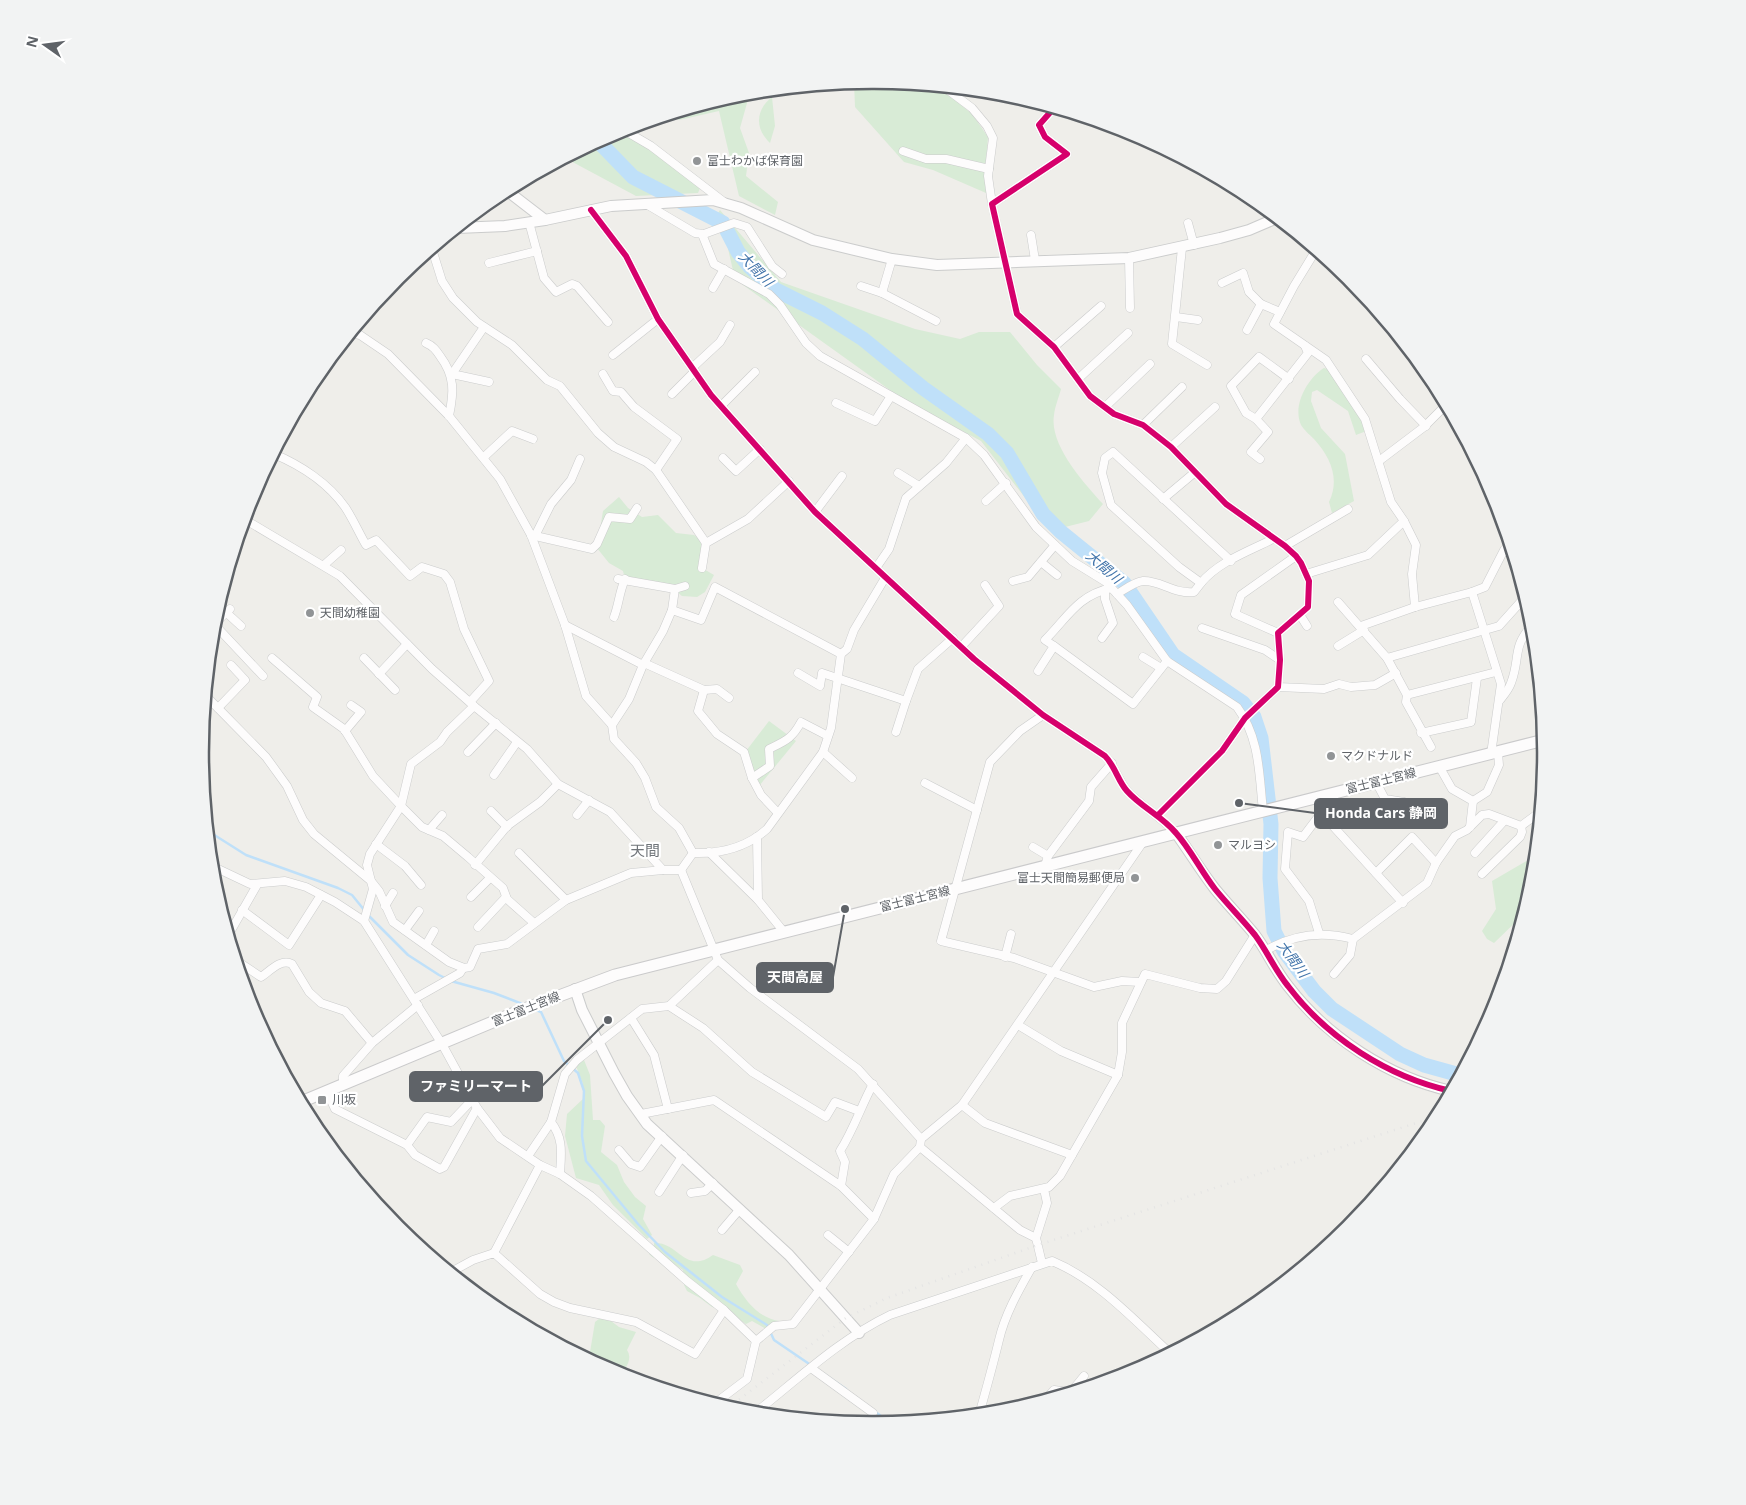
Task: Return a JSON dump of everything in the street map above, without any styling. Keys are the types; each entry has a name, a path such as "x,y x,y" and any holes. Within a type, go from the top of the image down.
{"main road":[{"name":"富士富士宮線","path":"308,1099 519,1011 615,975 716,955 784,932 954,890 1046,861 1143,842 1537,742"}],"street":[{"path":"952,93 972,108 987,126 993,138 989,169 992,204 1017,314 1054,347 1090,396 1114,414 1143,425 1171,447 1194,473 1226,504 1296,556 1309,581 1310,599 1308,607 1278,633"},
{"path":"992,204 1067,154 1046,137 1039,125 1050,113"},
{"path":"631,134 651,146 725,203"},
{"path":"903,151 926,159 946,159 989,169"},
{"path":"513,195 545,220"},
{"path":"467,228 505,226 591,210 645,203 702,199 725,203 813,240 892,259 937,265 1129,258 1194,245 1249,230 1270,221"},
{"path":"645,203 695,233 702,234 734,224 747,228 772,266 782,274"},
{"path":"591,210 626,256 658,319 721,406 815,512 885,578 1043,715 1092,746 1112,763 1127,791 1158,815 1176,833 1214,888 1255,935 1280,976 1306,1009 1344,1041 1398,1073 1423,1084 1444,1090"},
{"path":"529,222 544,278 556,292 572,284 577,286 608,322"},
{"path":"1188,223 1194,245"},
{"path":"702,234 714,264 769,294 780,305 806,342 820,356 966,438 984,455 1006,483 1036,528 1072,561 1106,582 1111,591 1167,661 1184,674 1227,699 1245,718 1255,740 1263,811"},
{"path":"1031,235 1035,260"},
{"path":"1182,248 1172,344 1207,365"},
{"path":"489,263 537,251"},
{"path":"434,254 442,281 449,292 484,327 512,345 546,380 560,386 598,433 614,447 656,470 706,543 702,568"},
{"path":"1313,255 1274,324 1326,360 1365,418 1380,461 1391,502 1404,521 1416,545 1412,574 1416,606"},
{"path":"1129,258 1130,308"},
{"path":"882,293 892,259"},
{"path":"713,288 724,269"},
{"path":"1222,283 1243,273 1250,292 1261,304 1280,312"},
{"path":"861,286 882,293 936,321"},
{"path":"1247,330 1261,304"},
{"path":"1054,347 1101,306"},
{"path":"1176,317 1198,320"},
{"path":"613,355 658,319"},
{"path":"672,394 720,342 730,325"},
{"path":"452,374 484,327"},
{"path":"1078,378 1128,333"},
{"path":"358,334 388,354 449,416 500,479 533,535 565,625 586,696 612,725 614,739 646,778 656,807 679,828 693,853"},
{"path":"426,343 433,346 452,374 454,392 449,416"},
{"path":"1256,419 1308,353 1305,346"},
{"path":"1260,459 1251,452 1268,432 1256,419 1246,413 1231,386 1259,356 1289,379"},
{"path":"1366,359 1426,426"},
{"path":"1105,407 1150,364"},
{"path":"721,406 755,372"},
{"path":"452,374 489,382"},
{"path":"603,374 613,391 621,392 634,407 677,440 656,470"},
{"path":"1143,425 1182,388"},
{"path":"836,403 874,421 891,396"},
{"path":"1171,447 1215,408"},
{"path":"1380,461 1426,426 1441,410"},
{"path":"484,457 512,431 533,439"},
{"path":"876,568 889,549 906,498 946,463 966,438"},
{"path":"723,458 736,471 760,449"},
{"path":"1201,583 1179,567 1111,505 1102,473 1105,458 1113,452 1231,561"},
{"path":"279,456 295,463 322,484 345,507 366,545 376,540 410,576 422,567 444,574 450,582 464,629 489,681 440,742 420,755 411,764 401,806 370,854 367,865 371,881 371,894 365,918"},
{"path":"533,535 556,495 571,480 580,459"},
{"path":"898,473 919,486"},
{"path":"1163,499 1194,473"},
{"path":"815,512 842,476"},
{"path":"706,543 748,519 789,481"},
{"path":"986,501 1006,483"},
{"path":"533,535 592,549 597,544 609,517 630,518 638,508"},
{"path":"1285,546 1348,509"},
{"path":"1306,574 1368,555 1404,521"},
{"path":"250,523 324,565 353,588 407,644 472,704 518,742 558,784 610,812 663,870"},
{"path":"1167,661 1134,704 1045,640 1075,605 1084,598 1127,588 1142,581 1181,593 1194,592 1210,572 1273,539"},
{"path":"1013,581 1028,577 1055,545"},
{"path":"324,565 341,550"},
{"path":"1338,646 1362,628 1416,606 1485,587 1504,550 1505,551"},
{"path":"1278,633 1235,614 1241,595 1296,556"},
{"path":"1041,562 1057,575"},
{"path":"680,870 693,853 709,852 746,844 757,838 767,829 777,812 823,752 828,736 841,654 847,649 854,630 885,578"},
{"path":"614,617 619,604 617,599 621,579 675,589 685,586"},
{"path":"962,646 999,606 985,585"},
{"path":"672,610 701,620 715,587 841,654"},
{"path":"612,725 628,699 672,610 675,589"},
{"path":"1102,638 1113,623 1105,599 1111,591"},
{"path":"1472,592 1500,684 1494,753 1499,765 1487,792 1473,801"},
{"path":"1338,602 1387,658 1408,695 1406,702 1431,747"},
{"path":"1387,658 1499,626 1519,603"},
{"path":"225,609 241,626"},
{"path":"224,615 228,611"},
{"path":"1300,615 1307,626"},
{"path":"565,625 644,664 704,690 717,689 729,698"},
{"path":"1202,628 1265,650 1280,660"},
{"path":"221,631 263,676"},
{"path":"1499,702 1511,685 1516,666 1517,647 1526,632"},
{"path":"1158,815 1222,751 1245,718 1278,687 1280,660 1278,633"},
{"path":"896,732 918,669 953,638"},
{"path":"379,674 407,644"},
{"path":"1038,671 1054,646"},
{"path":"272,658 317,698 313,707 345,731 373,776 401,806 422,827 452,843 503,888 506,896 534,924"},
{"path":"364,658 395,690"},
{"path":"1143,658 1161,668"},
{"path":"218,708 245,680 231,665"},
{"path":"1408,695 1496,672"},
{"path":"798,673 820,686 822,673 837,680 906,701"},
{"path":"1278,687 1324,690 1339,684 1351,687 1363,686 1375,684 1396,673"},
{"path":"1422,733 1471,722 1477,678"},
{"path":"704,690 698,711 716,734 744,752 752,778 761,795 777,812"},
{"path":"212,702 266,757 287,786 302,820 314,834 371,881 379,891 384,906 393,922 450,962 463,968 470,967 478,949 507,944 566,900 631,873 680,870"},
{"path":"345,731 361,712 352,705"},
{"path":"1043,715 1020,731 990,762 954,890 942,941 1005,956 1094,987 1122,981 1140,982"},
{"path":"752,778 770,766 769,749 782,744 795,732 801,722 828,736"},
{"path":"468,752 496,723"},
{"path":"494,775 518,742"},
{"path":"823,752 852,778"},
{"path":"1034,846 1046,861 1089,801 1091,787 1112,763"},
{"path":"1439,766 1452,789 1473,801"},
{"path":"925,782 977,810"},
{"path":"1376,782 1385,799 1404,802"},
{"path":"475,865 507,827 540,802 558,784"},
{"path":"1318,933 1309,901 1285,869 1288,832 1303,837 1338,791"},
{"path":"577,815 589,800"},
{"path":"1470,827 1473,801"},
{"path":"491,811 507,827"},
{"path":"1322,814 1403,903"},
{"path":"1334,974 1350,955 1353,939 1403,903 1426,883 1436,863 1455,836 1470,827 1482,815 1489,814 1521,826"},
{"path":"429,830 442,815"},
{"path":"1521,826 1533,817"},
{"path":"1475,853 1504,821"},
{"path":"1482,874 1520,837 1522,832 1521,826"},
{"path":"1376,873 1412,837 1436,863"},
{"path":"757,838 758,900"},
{"path":"721,1398 747,1378 756,1342 774,1326 793,1324 874,1219 894,1174 920,1143 962,1105 1143,842"},
{"path":"376,844 405,866 421,885"},
{"path":"519,852 566,900"},
{"path":"709,852 758,900 784,932"},
{"path":"220,870 250,884 285,881 320,895 365,918 442,1044 472,1100 500,1138 540,1165 560,1174 591,1196 687,1281 724,1310 756,1342"},
{"path":"680,870 716,955 750,988 842,1056 873,1084 920,1143 1020,1230 1036,1238"},
{"path":"471,897 490,878"},
{"path":"233,927 257,884"},
{"path":"384,906 393,893"},
{"path":"242,910 289,945 320,895"},
{"path":"478,927 506,896"},
{"path":"405,930 418,911"},
{"path":"426,945 434,931"},
{"path":"1265,950 1287,940 1318,933 1334,934 1353,939"},
{"path":"1005,956 1010,934"},
{"path":"994,1208 1010,1196 1044,1189 1060,1176 1118,1075 1122,1052 1122,1023 1145,974 1200,988 1217,989 1226,981 1255,935"},
{"path":"669,1006 716,955"},
{"path":"244,966 261,977 281,963 288,962 292,964 309,992 321,1003 345,1011 372,1042"},
{"path":"343,1085 343,1076 372,1042 416,1002 442,983 460,973 463,968"},
{"path":"575,989 582,1010 627,1096 641,1114 789,1255 859,1333"},
{"path":"528,1156 551,1122 565,1074 577,1060 642,1009 669,1006 703,1028 752,1072 826,1117 835,1102 859,1110"},
{"path":"631,1018 654,1055 668,1109"},
{"path":"1018,1025 1061,1050 1118,1075"},
{"path":"841,1186 845,1162 840,1150 852,1132 859,1110 873,1084"},
{"path":"327,1092 335,1109 407,1145 415,1155 440,1169 444,1166 477,1108"},
{"path":"407,1145 427,1117 451,1122 472,1100"},
{"path":"641,1114 714,1100 841,1186 874,1219"},
{"path":"962,1105 985,1123 1072,1155"},
{"path":"551,1122 559,1132 562,1143 560,1174"},
{"path":"619,1150 637,1168 662,1136"},
{"path":"659,1192 683,1155"},
{"path":"456,1269 473,1260 494,1253 540,1165"},
{"path":"691,1193 705,1191 713,1183"},
{"path":"1042,1263 1036,1238 1046,1203 1044,1189"},
{"path":"722,1230 740,1210"},
{"path":"828,1235 849,1252"},
{"path":"494,1253 540,1294 554,1302 570,1308 636,1322 695,1354 724,1310"},
{"path":"764,1407 823,1359 859,1333 890,1315 1052,1261 1066,1267 1102,1290 1165,1349"},
{"path":"981,1407 999,1340 1014,1298 1032,1267"},
{"path":"811,1368 873,1413"},
{"path":"1077,1384 1084,1376"}],"green space":[{"path":"854,89 916,90 946,93 972,114 988,137 985,175 986,193 933,170 904,162 855,107"},
{"path":"772,97 775,126 770,143 762,132 759,120 762,108"},
{"path":"748,101 740,128 749,153 746,176 778,202 775,215 739,196 719,111 679,120 676,119 701,111"},
{"path":"632,134 700,188 698,193 636,196 571,161"},
{"path":"720,210 781,282 915,329 960,339 979,332 1010,332 1037,365 1061,389 1054,415 1057,439 1062,451 1078,475 1103,504 1089,521 1061,528 1047,526 981,441 901,398 743,285 734,275 727,244 716,216"},
{"path":"1324,368 1331,370 1369,430 1356,435 1348,411 1317,390 1312,392 1311,401 1321,428 1345,454 1354,501 1332,513 1329,502 1334,485 1332,469 1320,446 1302,427 1299,417 1300,401 1307,385"},
{"path":"619,497 628,508 642,517 658,515 676,533 694,535 703,542 702,568 714,575 705,592 697,597 682,596 670,586 625,579 623,571 609,563 597,548 603,511"},
{"path":"769,721 796,741 759,786 746,751"},
{"path":"1528,860 1514,924 1494,943 1487,939 1482,931 1496,909 1492,881"},
{"path":"584,1060 590,1075 593,1120 600,1120 605,1126 601,1152 617,1165 624,1182 635,1197 646,1206 643,1219 652,1235 647,1239 613,1205 599,1185 576,1178 565,1136 567,1114 583,1099 583,1084 576,1066"},
{"path":"654,1243 669,1247 682,1256 695,1261 703,1260 713,1255 740,1265 743,1271 736,1284 744,1297 766,1317 780,1321 768,1330 752,1321 746,1324 725,1310 712,1307 687,1291 684,1285 683,1270 649,1254 654,1251"},
{"path":"607,1318 619,1327 636,1332 627,1350 629,1357 625,1368 590,1352 595,1322 599,1319"}],"waterway":[{"name":"大間川","path":"603,146 633,177 723,223 738,252 750,267 776,290 822,313 863,339 923,388 988,434 1007,453 1043,514 1061,532 1124,583 1173,655 1243,703 1254,717 1261,738 1271,824 1270,878 1274,931 1284,951 1314,991 1332,1009 1400,1054 1424,1065 1454,1073"},
{"path":"215,835 246,855 338,888 352,895 365,911"},
{"path":"368,915 408,955 439,975 451,981 494,993 525,1005"},
{"path":"534,1009 541,1012 564,1061 578,1073 584,1091 582,1136 586,1161 638,1224 665,1252 722,1297 767,1325 774,1340 846,1389"},
{"path":"874,1411 881,1416"}],"railway":[{"path":"737,1401 846,1318 887,1298 1038,1245 1426,1120"}],"cycle path":[{"path":"1050,113 1039,125 1045,137 1067,154 992,204 1017,314 1054,347 1090,396 1114,414 1143,425 1171,447 1226,504 1296,556 1309,581 1308,607 1278,633 1280,660 1278,687 1245,718 1222,751 1158,815"},
{"path":"591,210 626,256 658,319 711,395 815,512 974,659 1043,715 1105,756 1127,791 1170,827 1181,840 1215,889 1255,935 1288,986 1321,1022 1360,1053 1382,1065 1404,1076 1445,1089"}],"place":[{"name":"富士わかば保育園","path":"697,161"},
{"name":"天間幼稚園","path":"310,613"},
{"name":"マクドナルド","path":"1331,756"},
{"name":"Honda Cars 静岡","path":"1239,803"},
{"name":"マルヨシ","path":"1218,845"},
{"name":"富士天間簡易郵便局","path":"1135,878"},
{"name":"天間高屋","path":"845,909"},
{"name":"ファミリーマート","path":"608,1020"},
{"name":"川坂","path":"322,1100"}],"district":[{"name":"天間","path":"645,851"}]}
